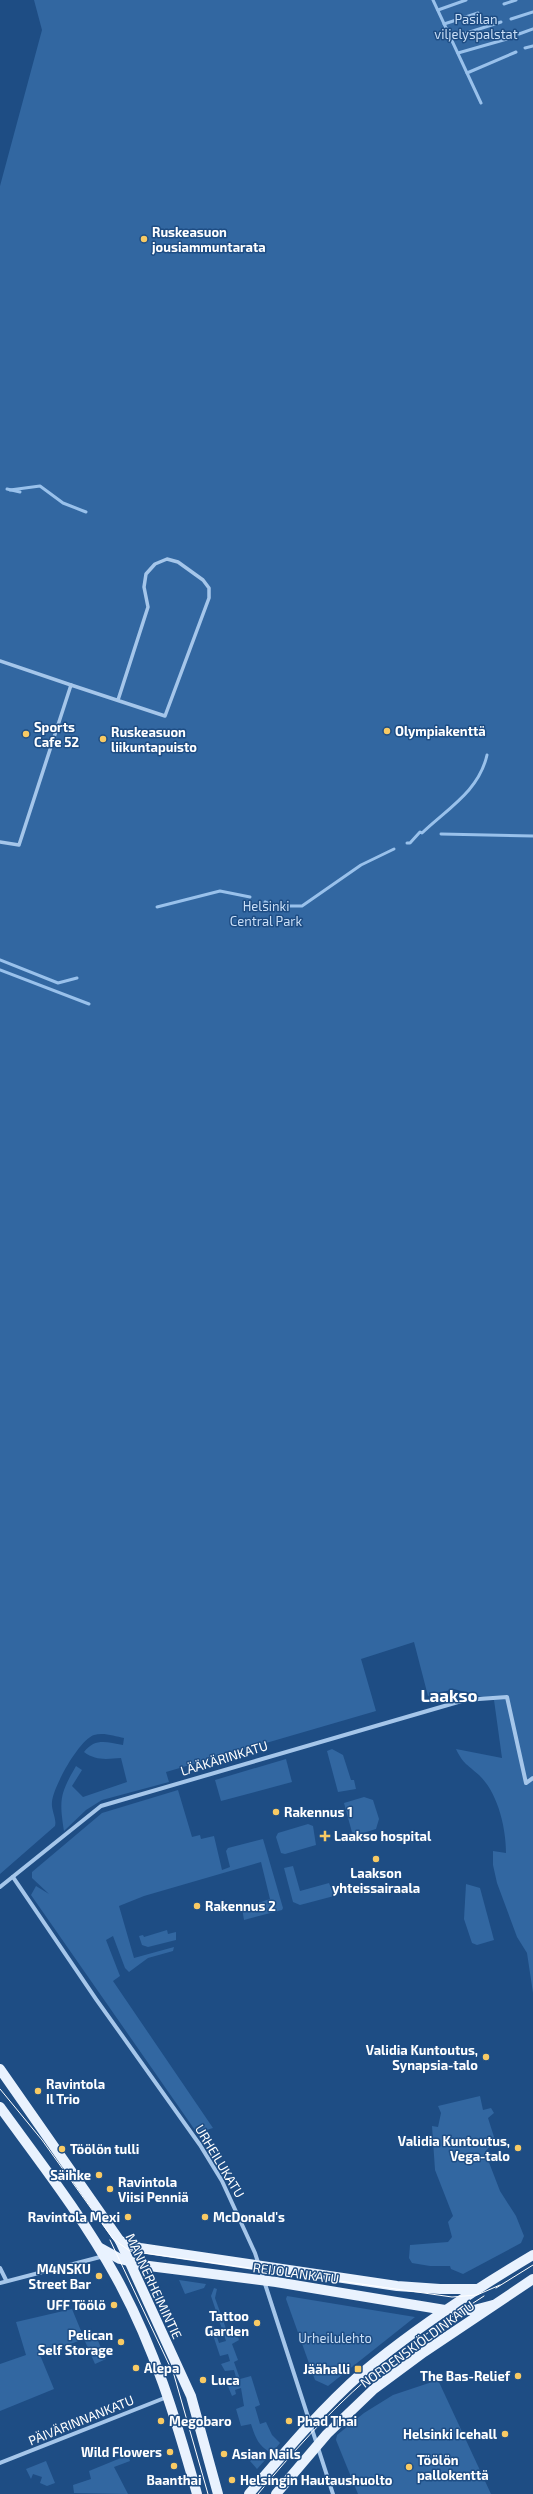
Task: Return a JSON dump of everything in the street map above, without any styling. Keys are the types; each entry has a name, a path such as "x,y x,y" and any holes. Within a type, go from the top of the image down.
{"main road":[{"name":"MANNERHEIMINTIE","path":"0,2069 120,2241 190,2396 218,2494"},
{"path":"0,2107 101,2252 137,2318 169,2396 197,2494"},
{"name":"REIJOLANKATU","path":"120,2241 140,2248 397,2286 440,2289 476,2289"},
{"name":"REIJOLANKATU","path":"101,2252 130,2262 400,2301 445,2310 474,2310 493,2305"},
{"name":"NORDENSKIÖLDINKATU","path":"249,2494 311,2423 363,2372 445,2310 476,2289 533,2255"},
{"name":"NORDENSKIÖLDINKATU","path":"276,2494 318,2444 374,2389 493,2305 533,2279"}],"street":[{"path":"0,661 165,716 209,598 209,588 203,580 178,562 167,559 160,560 146,574 144,587 148,607 118,700"},
{"path":"0,842 19,845 71,685"},
{"name":"LÄÄKÄRINKATU","path":"0,1887 100,1806 293,1748 465,1700 507,1696 526,1783 533,1778"},
{"name":"URHEILUKATU","path":"13,1877 96,1999 200,2145 236,2209 259,2265 333,2494"},
{"path":"0,2282 101,2252"},
{"path":"0,2268 6,2280"},
{"name":"PÄIVÄRINNANKATU","path":"0,2463 169,2396"}],"green space":[{"name":"Helsinki Central Park","path":"34,0 533,0 533,1993 527,1953 517,1937 497,1883 493,1865 493,1851 506,1853 506,1843 500,1811 486,1782 463,1761 456,1749 502,1758 494,1700 454,1689 428,1696 414,1642 361,1659 376,1711 166,1772 169,1782 102,1800 86,1810 64,1831 61,1804 62,1797 67,1783 76,1766 82,1770 72,1786 83,1797 127,1782 121,1758 97,1758 84,1752 92,1745 101,1742 123,1745 124,1738 105,1734 94,1735 81,1745 74,1754 53,1795 52,1808 55,1826 0,1874 0,186 42,30"},
{"path":"332,1749 343,1755 351,1780 354,1780 356,1789 338,1792 327,1751"},
{"path":"286,1759 292,1782 221,1801 215,1780"},
{"path":"178,1790 192,1837 200,1835 201,1839 214,1836 222,1870 230,1867 226,1851 228,1848 263,1839 283,1908 282,1910 244,1920 242,1908 270,1899 261,1862 144,1896 119,1906 134,1958 174,1947 173,1951 148,1958 129,1972 125,1968 113,1936 106,1940 120,1976 113,1981 213,2128 197,2133 31,1895 36,1886 49,1894 32,1878 32,1872 102,1813"},
{"path":"364,1797 373,1800 379,1819 376,1829 353,1836 344,1803"},
{"path":"308,1824 313,1826 316,1845 285,1854 281,1853 276,1837 278,1833"},
{"path":"293,1866 300,1891 329,1883 334,1896 300,1905 293,1902 284,1868"},
{"path":"466,1884 480,1888 494,1940 477,1945 472,1943 464,1919"},
{"path":"167,1930 168,1934 176,1932 176,1940 148,1947 142,1945 139,1936 143,1935 144,1937"},
{"path":"480,2096 483,2110 491,2108 494,2113 488,2118 495,2140 485,2152 500,2191 516,2216 524,2236 521,2243 463,2274 451,2269 450,2266 430,2266 412,2263 409,2258 410,2245 448,2242 452,2237 448,2222 453,2216 435,2170 432,2126 438,2127 441,2113 438,2106"},
{"path":"179,2280 206,2284 204,2288 185,2294"},
{"path":"214,2288 217,2289 215,2298 229,2337 237,2334 239,2340 232,2344 238,2360 234,2362 240,2379 251,2376 260,2405 255,2407 260,2424 266,2422 272,2435 280,2443 272,2453 263,2448 260,2444 251,2424 241,2426 236,2409 244,2406 241,2388 235,2390 236,2394 232,2396 227,2384 237,2381 234,2370 225,2371 221,2364 230,2361 228,2354 220,2356 210,2326 213,2325 219,2343 226,2341 211,2296"},
{"name":"Urheilulehto","path":"287,2296 415,2317 328,2386 315,2380 286,2299"},
{"path":"72,2309 84,2338 95,2334 106,2359 95,2364 84,2339 40,2355 54,2389 0,2411 0,2364 26,2355 16,2322"},
{"name":"Töölön pallokenttä","path":"438,2380 491,2494 358,2494 336,2440 337,2435 364,2413 393,2395"},
{"path":"259,2453 266,2459 257,2469 250,2461"},
{"path":"128,2455 130,2461 114,2467 128,2494 74,2493 73,2485 91,2479 89,2471"},
{"path":"46,2461 55,2483 47,2486 40,2483 42,2477 33,2474 31,2479 26,2469"}],"waterway":[{"path":"433,0 481,103"},
{"path":"438,10 466,0"},
{"path":"504,4 516,0"},
{"path":"511,19 533,12"},
{"path":"444,24 478,13"},
{"path":"451,38 501,22"},
{"path":"519,34 533,29"},
{"path":"458,53 507,39"},
{"path":"525,48 533,46"},
{"path":"467,73 516,52"},
{"path":"10,490 40,486 63,503 86,512"},
{"path":"7,489 20,492"},
{"path":"407,843 410,843 420,832 422,833 470,789 483,768 487,755"},
{"path":"441,834 533,836"},
{"path":"265,902 275,906 302,906 361,865 394,849"},
{"path":"157,907 220,891 250,897"},
{"path":"0,960 58,983 77,978"},
{"path":"0,970 89,1004"}],"tram line":[{"path":"0,2089 42,2140 113,2239 130,2251 452,2297 477,2295 500,2285"},
{"path":"110,2240 174,2375 208,2494"},
{"path":"496,2288 533,2265"},
{"path":"258,2494 310,2434 367,2379 409,2346 484,2296"}],"place":[{"name":"Ruskeasuon jousiammuntarata","path":"144,239"},
{"name":"Olympiakenttä","path":"387,731"},
{"name":"Sports Cafe 52","path":"26,734"},
{"name":"Ruskeasuon liikuntapuisto","path":"103,739"},
{"name":"Rakennus 1","path":"276,1812"},
{"name":"Laakso hospital","path":"325,1836"},
{"name":"Laakson yhteissairaala","path":"376,1859"},
{"name":"Rakennus 2","path":"197,1906"},
{"name":"Validia Kuntoutus, Synapsia-talo","path":"486,2057"},
{"name":"Ravintola Il Trio","path":"38,2091"},
{"name":"Validia Kuntoutus, Vega-talo","path":"518,2148"},
{"name":"Töölön tulli","path":"62,2149"},
{"name":"Säihke","path":"99,2175"},
{"name":"Ravintola Viisi Penniä","path":"110,2189"},
{"name":"Ravintola Mexi","path":"128,2217"},
{"name":"McDonald's","path":"205,2217"},
{"name":"M4NSKU Street Bar","path":"99,2276"},
{"name":"UFF Töölö","path":"114,2305"},
{"name":"Tattoo Garden","path":"257,2323"},
{"name":"Pelican Self Storage","path":"121,2342"},
{"name":"Alepa","path":"136,2368"},
{"name":"Jäähalli","path":"358,2369"},
{"name":"The Bas-Relief","path":"518,2376"},
{"name":"Luca","path":"203,2380"},
{"name":"Megobaro","path":"161,2421"},
{"name":"Phad Thai","path":"289,2421"},
{"name":"Helsinki Icehall","path":"505,2434"},
{"name":"Wild Flowers","path":"170,2452"},
{"name":"Asian Nails","path":"224,2454"},
{"name":"Baanthai","path":"174,2466"},
{"name":"Töölön pallokenttä","path":"409,2467"},
{"name":"Helsingin Hautaushuolto","path":"232,2480"}],"district":[{"name":"Laakso","path":"449,1695"}],"park label":[{"name":"Pasilan viljelyspalstat","path":"476,26"}]}
